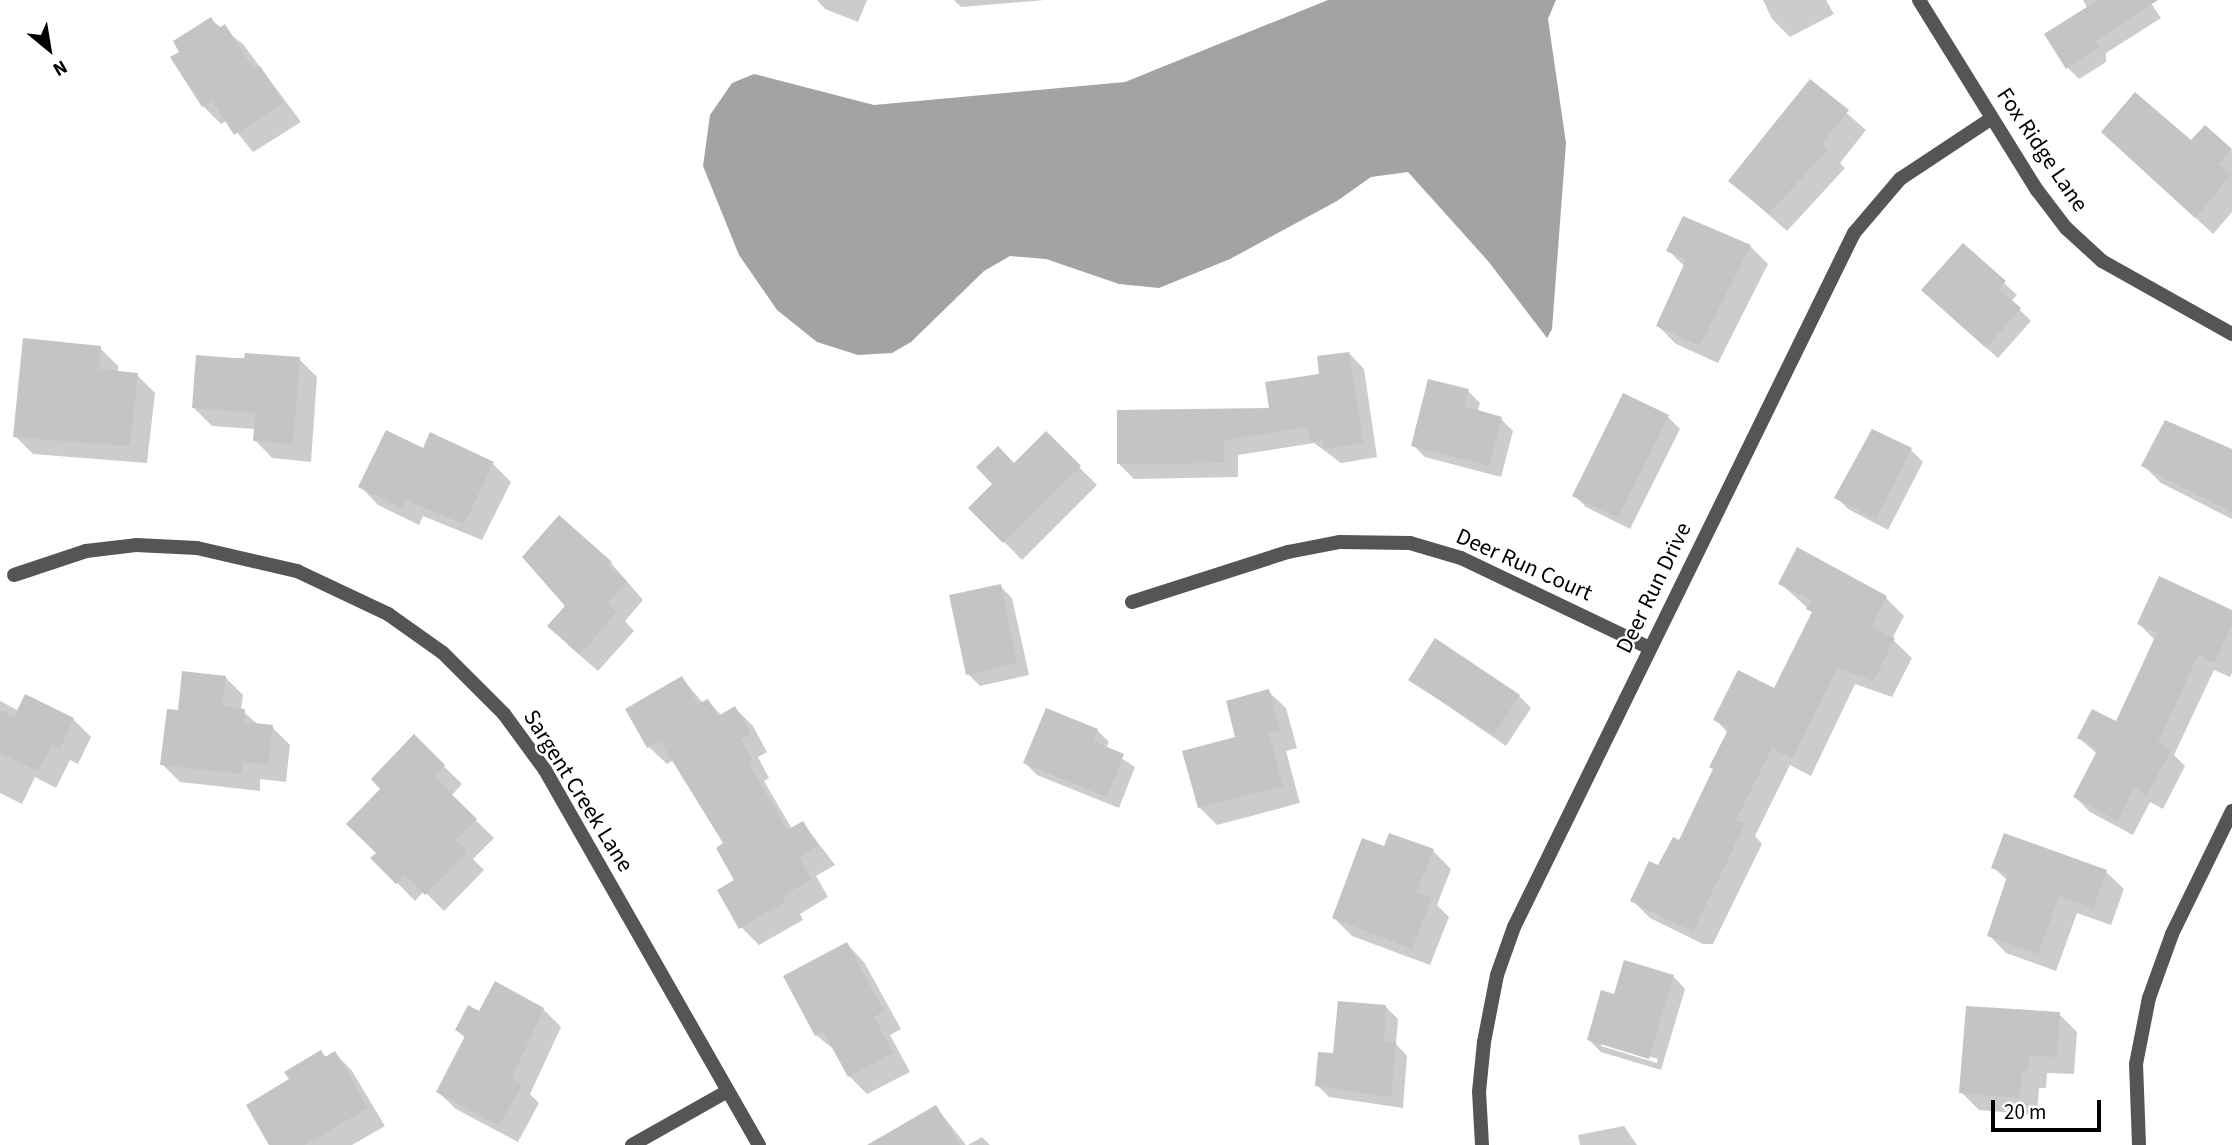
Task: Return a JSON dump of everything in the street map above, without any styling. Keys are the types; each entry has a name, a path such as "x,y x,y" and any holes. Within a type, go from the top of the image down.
{"street":[{"name":"Fox Ridge Lane","path":"1919,0 2049,208 2082,244 2102,261 2175,305 2232,334"},
{"name":"Deer Run Drive","path":"1482,1145 1479,1093 1497,975 1528,895 1861,223 1899,179 1992,118"},
{"name":"Deer Run Court","path":"1132,602 1288,552 1340,542 1410,543 1472,563 1650,648"},
{"name":"Sargent Creek Lane","path":"14,575 86,551 136,545 197,548 297,571 388,614 431,644 493,701 545,770 759,1145"},
{"path":"2139,1145 2136,1064 2149,998 2172,934 2232,811"},
{"path":"632,1145 728,1091"}],"shaded area":[{"path":"1328,0 1556,0 1548,19 1566,143 1552,329 1547,338 1488,261 1408,172 1371,177 1337,201 1230,259 1159,288 1119,284 1046,259 1010,256 984,271 911,342 892,353 858,355 817,342 777,310 739,255 703,166 710,115 732,83 754,74 874,105 1125,82"}],"building":[{"path":"2098,0 2158,0 2096,40 2100,47 2066,69 2044,34"},
{"path":"211,17 218,29 225,24 254,70 260,66 284,103 234,135 212,100 202,107 170,57 179,52 173,41"},
{"path":"1810,79 1849,110 1822,144 1828,149 1769,214 1728,181"},
{"path":"2135,92 2191,140 2205,125 2232,149 2219,164 2231,175 2195,218 2101,132"},
{"path":"1683,216 1751,245 1700,346 1656,326 1686,260 1666,251"},
{"path":"1963,243 2006,281 1999,289 2021,308 1986,348 1921,290"},
{"path":"23,338 101,346 99,369 138,373 130,446 13,437"},
{"path":"1349,352 1363,443 1324,449 1323,440 1310,442 1308,427 1224,440 1224,463 1117,464 1117,410 1269,408 1265,382 1319,374 1317,356"},
{"path":"245,353 300,357 293,444 253,441 255,413 192,408 196,355 244,359"},
{"path":"1428,379 1469,389 1464,406 1502,417 1489,466 1411,446"},
{"path":"1623,393 1669,415 1618,518 1572,496"},
{"path":"2165,420 2232,449 2232,512 2141,466"},
{"path":"1872,429 1912,448 1876,519 1834,498"},
{"path":"386,430 423,448 430,432 494,462 464,524 405,500 401,508 358,487"},
{"path":"1046,431 1081,466 1003,543 968,508 992,484 976,467 998,446 1014,463"},
{"path":"559,515 612,562 608,565 627,581 608,603 617,612 580,655 547,626 565,606 522,557"},
{"path":"1797,547 1887,596 1871,627 1895,638 1874,681 1837,668 1792,759 1772,748 1736,820 1745,824 1693,932 1630,901 1649,861 1658,865 1673,837 1679,840 1713,769 1709,767 1729,728 1713,720 1738,670 1774,688 1812,612 1806,609 1811,600 1778,584"},
{"path":"2159,576 2232,610 2232,625 2214,663 2198,655 2158,743 2171,750 2147,795 2134,788 2118,821 2073,797 2098,749 2077,738 2092,709 2116,721 2157,633 2137,624"},
{"path":"1001,584 1017,663 966,675 949,595"},
{"path":"1435,638 1520,695 1494,735 1408,680"},
{"path":"182,671 226,676 222,706 245,709 244,722 273,725 268,765 243,762 242,774 160,765 167,709 178,710"},
{"path":"682,676 698,704 708,699 718,716 735,706 751,733 741,739 753,760 748,762 787,830 803,821 818,846 799,857 811,879 783,896 786,901 739,929 717,890 734,880 716,848 723,843 660,741 647,748 625,709"},
{"path":"1269,689 1280,730 1269,733 1283,786 1198,808 1182,751 1235,737 1226,701"},
{"path":"25,694 74,718 60,748 52,744 38,771 0,753 0,710 14,717"},
{"path":"1046,708 1098,729 1093,741 1124,754 1107,797 1023,763"},
{"path":"414,734 445,765 434,777 477,819 456,840 468,851 425,895 405,875 396,884 370,858 376,853 346,824 380,789 371,779"},
{"path":"1389,833 1434,849 1417,892 1432,897 1412,949 1332,918 1362,838 1384,846"},
{"path":"2004,833 2107,870 2093,908 2059,896 2038,954 1987,936 2008,874 1991,868"},
{"path":"847,942 884,1011 874,1017 893,1053 848,1077 823,1031 815,1036 783,976"},
{"path":"1624,960 1674,975 1649,1059 1587,1040 1601,990 1614,994"},
{"path":"495,981 544,1008 512,1078 522,1084 499,1126 436,1092 465,1036 455,1030 468,1005 479,1011"},
{"path":"1338,1001 1386,1005 1384,1041 1396,1042 1391,1097 1315,1086 1318,1052 1333,1053"},
{"path":"1966,1006 2060,1012 2057,1057 2029,1055 2028,1071 2022,1070 2020,1098 1959,1093"},
{"path":"321,1050 325,1057 335,1051 368,1108 305,1145 269,1145 246,1105 289,1079 284,1072"},
{"path":"936,1105 960,1145 867,1145"}]}
